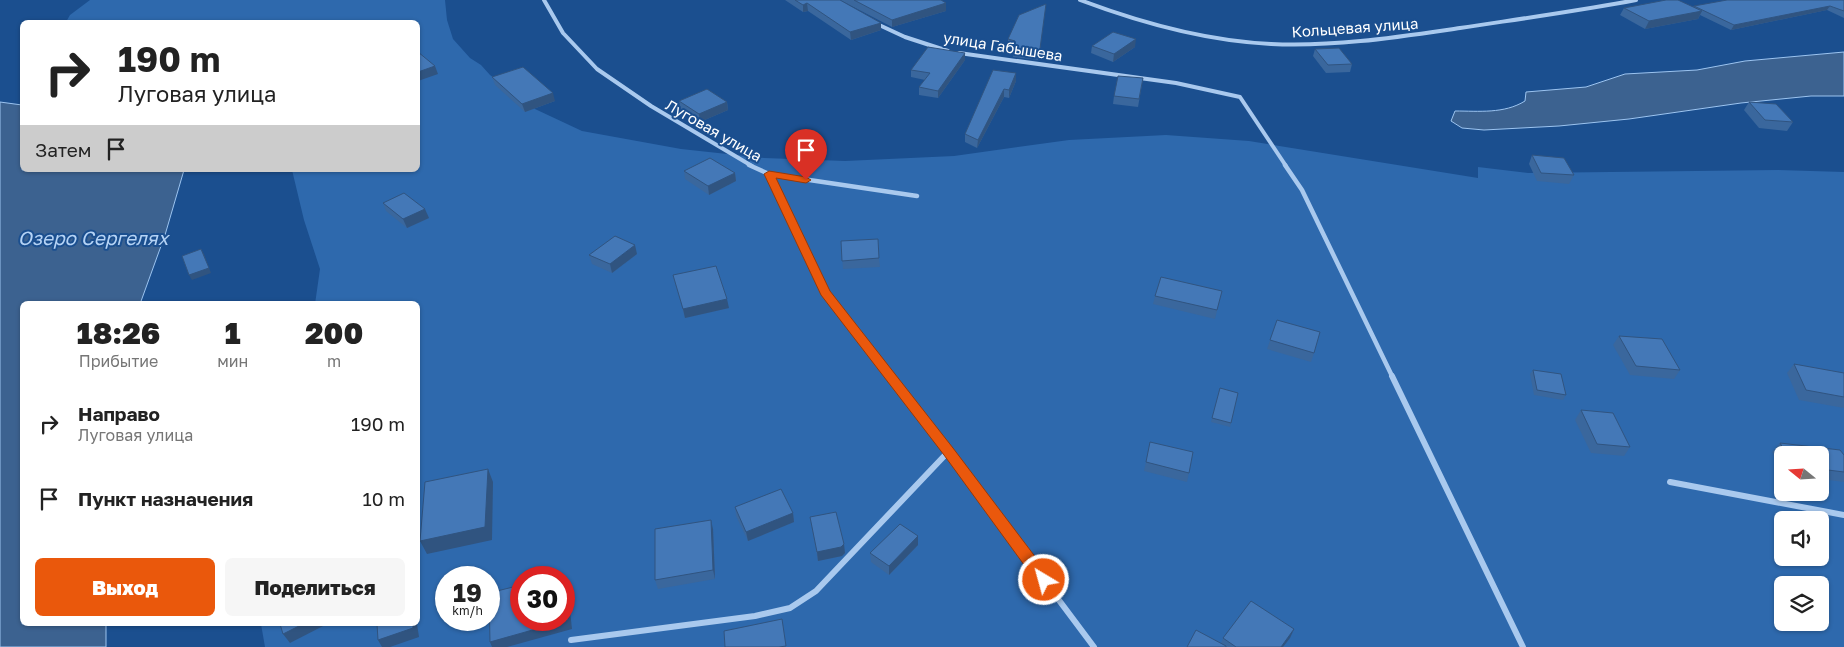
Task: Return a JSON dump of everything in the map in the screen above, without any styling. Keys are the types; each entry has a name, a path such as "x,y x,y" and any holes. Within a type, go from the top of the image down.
{"street":[{"name":"Луговая улица","path":"544,0 563,33 597,69 651,106 746,163 769,174 917,196"},
{"name":"Кольцевая улица","path":"1080,0 1158,26 1214,38 1272,44 1335,42 1425,33 1636,0"},
{"name":"улица Габышева","path":"870,21 905,37 950,52 1176,83 1240,97 1302,190 1523,647"},
{"path":"769,174 825,292 1094,647"},
{"path":"571,640 755,616 790,608 816,591 948,452"},
{"path":"1670,482 1844,515"}],"shaded area":[{"path":"90,0 445,0 447,20 453,39 470,58 535,109 582,131 681,149 764,158 845,161 954,156 1069,140 1166,135 1249,141 1478,178 1478,167 1528,173 1778,170 1844,172 1844,647 265,647 261,626 420,626 420,301 315,301 320,269 304,220 292,172 420,172 420,20 67,20 70,15"}],"water":[{"path":"1844,52 1844,96 1811,96 1741,103 1629,119 1559,126 1484,130 1462,128 1451,121 1455,111 1500,110 1525,101 1526,92 1586,87 1625,74 1697,70 1745,61"},
{"name":"Озеро Сергелях","path":"0,102 20,105 20,172 183,172 165,235 141,301 20,301 20,626 106,626 106,647 0,647"}],"building":[{"path":"795,0 840,0 881,23 850,32 807,3 803,5"},
{"path":"854,0 941,0 946,3 892,20"},
{"path":"1666,0 1678,0 1702,11 1649,21 1624,8"},
{"path":"1727,0 1844,0 1844,11 1830,6 1734,25 1694,6"},
{"path":"1046,4 1039,56 1013,53 1015,41 1008,39 1019,15"},
{"path":"1113,32 1136,39 1114,54 1092,46"},
{"path":"928,47 965,53 938,91 919,87 930,73 911,70"},
{"path":"1339,48 1352,64 1328,65 1315,49"},
{"path":"420,54 435,66 420,71"},
{"path":"523,67 553,93 522,104 492,77"},
{"path":"993,70 1016,73 1009,90 1004,89 978,140 965,134"},
{"path":"1118,76 1143,78 1139,99 1114,96"},
{"path":"707,89 727,102 699,114 679,101"},
{"path":"1749,102 1776,104 1793,122 1765,120"},
{"path":"1532,155 1564,158 1574,175 1541,173"},
{"path":"710,158 735,173 708,186 684,171"},
{"path":"404,193 425,209 403,219 383,203"},
{"path":"615,236 635,245 610,264 589,255"},
{"path":"878,239 879,258 842,261 841,241"},
{"path":"201,249 209,268 189,275 182,256"},
{"path":"716,266 727,299 683,309 673,275"},
{"path":"1161,277 1222,291 1217,310 1155,296"},
{"path":"1277,320 1320,332 1314,353 1270,340"},
{"path":"1619,336 1662,339 1680,370 1636,366"},
{"path":"1794,364 1844,373 1844,397 1806,390"},
{"path":"1533,370 1561,374 1566,395 1537,390"},
{"path":"1220,388 1238,393 1231,423 1212,418"},
{"path":"1581,410 1613,413 1630,447 1597,444"},
{"path":"1150,442 1193,452 1189,473 1146,462"},
{"path":"1780,443 1806,446 1782,446"},
{"path":"1829,449 1840,450 1844,455 1844,472 1829,470"},
{"path":"488,469 485,527 420,541 425,482"},
{"path":"781,489 793,513 746,532 735,507"},
{"path":"836,512 844,544 841,547 817,552 810,517"},
{"path":"711,520 713,570 655,580 655,529"},
{"path":"900,524 918,536 889,566 870,553"},
{"path":"510,588 510,631 529,631 490,642 490,631 500,631 500,590"},
{"path":"1251,601 1294,629 1281,647 1236,647 1223,638"},
{"path":"782,619 786,646 725,647 724,631"},
{"path":"281,626 299,626 283,634"},
{"path":"377,626 413,626 413,628 378,640"},
{"path":"1196,630 1226,646 1226,647 1187,647"}],"route":[{"path":"806,180 769,174 825,292 1044,580"}]}
